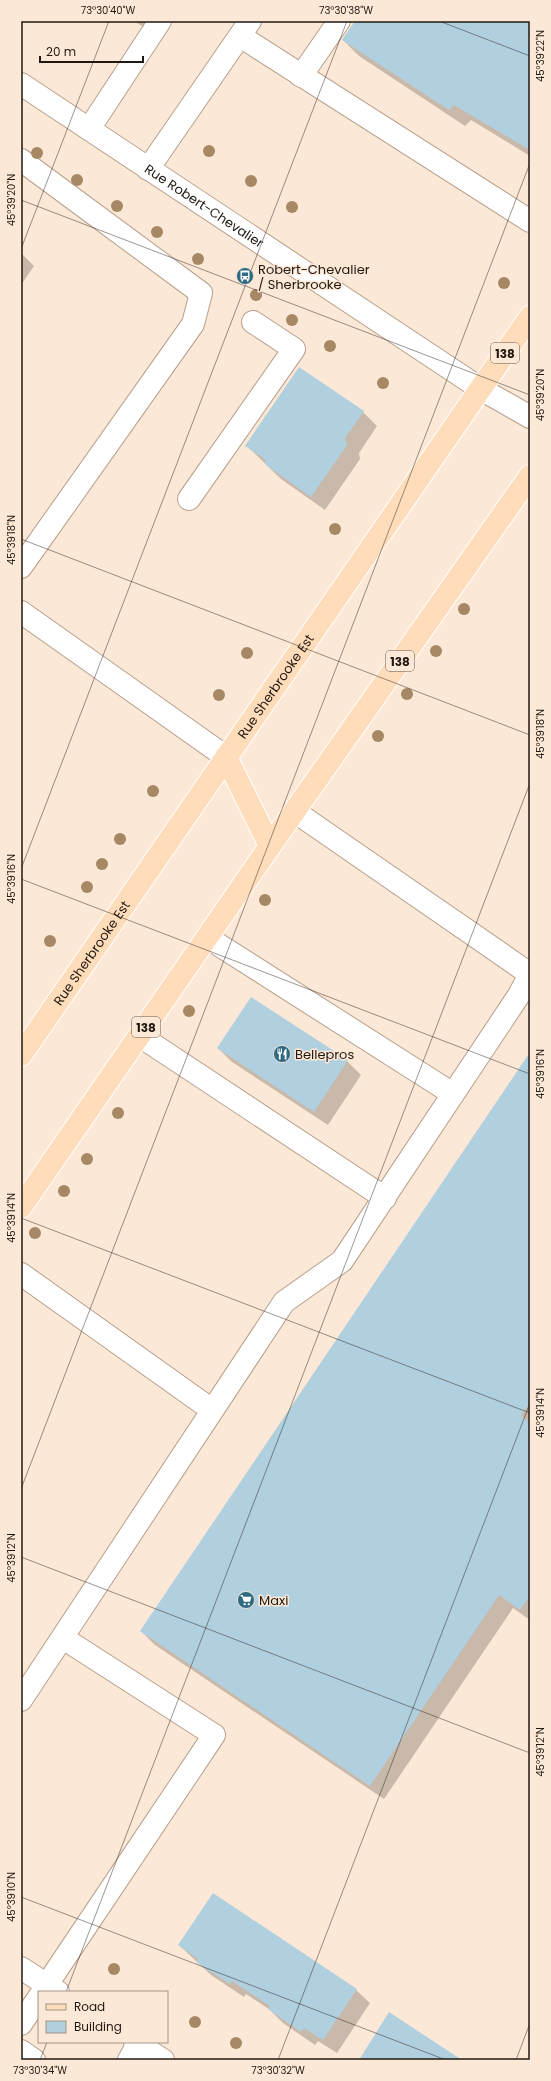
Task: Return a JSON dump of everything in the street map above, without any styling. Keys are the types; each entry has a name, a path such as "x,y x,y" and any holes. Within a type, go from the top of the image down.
{"main road":[{"name":"Rue Sherbrooke Est","path":"21,1055 530,317"},
{"name":"138","path":"21,1207 208,938 294,811 530,476"},
{"path":"226,757 270,846"}],"street":[{"path":"89,129 160,21"},
{"path":"301,76 339,21"},
{"path":"148,169 245,28 301,76 530,221"},
{"name":"Rue Robert-Chevalier","path":"21,84 481,389 530,417"},
{"path":"21,160 201,293 193,324 21,567"},
{"path":"188,499 294,349 253,322"},
{"path":"21,612 226,757"},
{"path":"21,1700 284,1302 342,1261 518,995 530,974 294,811"},
{"path":"208,938 453,1094"},
{"path":"140,1036 385,1198"},
{"path":"21,1274 212,1410"},
{"path":"21,1968 47,1991 214,1735 62,1638"},
{"path":"21,2024 38,2002"},
{"path":"134,2049 163,2060"},
{"path":"21,2051 34,2060"}],"building":[{"path":"355,21 530,21 530,150 454,105 449,110 342,40"},
{"path":"299,367 364,411 345,438 347,445 311,497 266,465 265,459 245,446"},
{"name":"Bellepros","path":"251,997 348,1060 314,1112 217,1048"},
{"path":"530,1052 530,1402 521,1416 530,1423 530,1596 520,1610 499,1595 370,1786 140,1631"},
{"path":"213,1893 357,1989 323,2040 304,2028 301,2032 268,2009 270,2006 232,1981 230,1984 196,1962 198,1959 178,1945"},
{"path":"389,2012 462,2060 359,2060"}],"place":[{"name":"Robert-Chevalier / Sherbrooke","path":"245,276"},
{"name":"Bellepros","path":"282,1054"},
{"name":"Maxi","path":"246,1600"}]}
